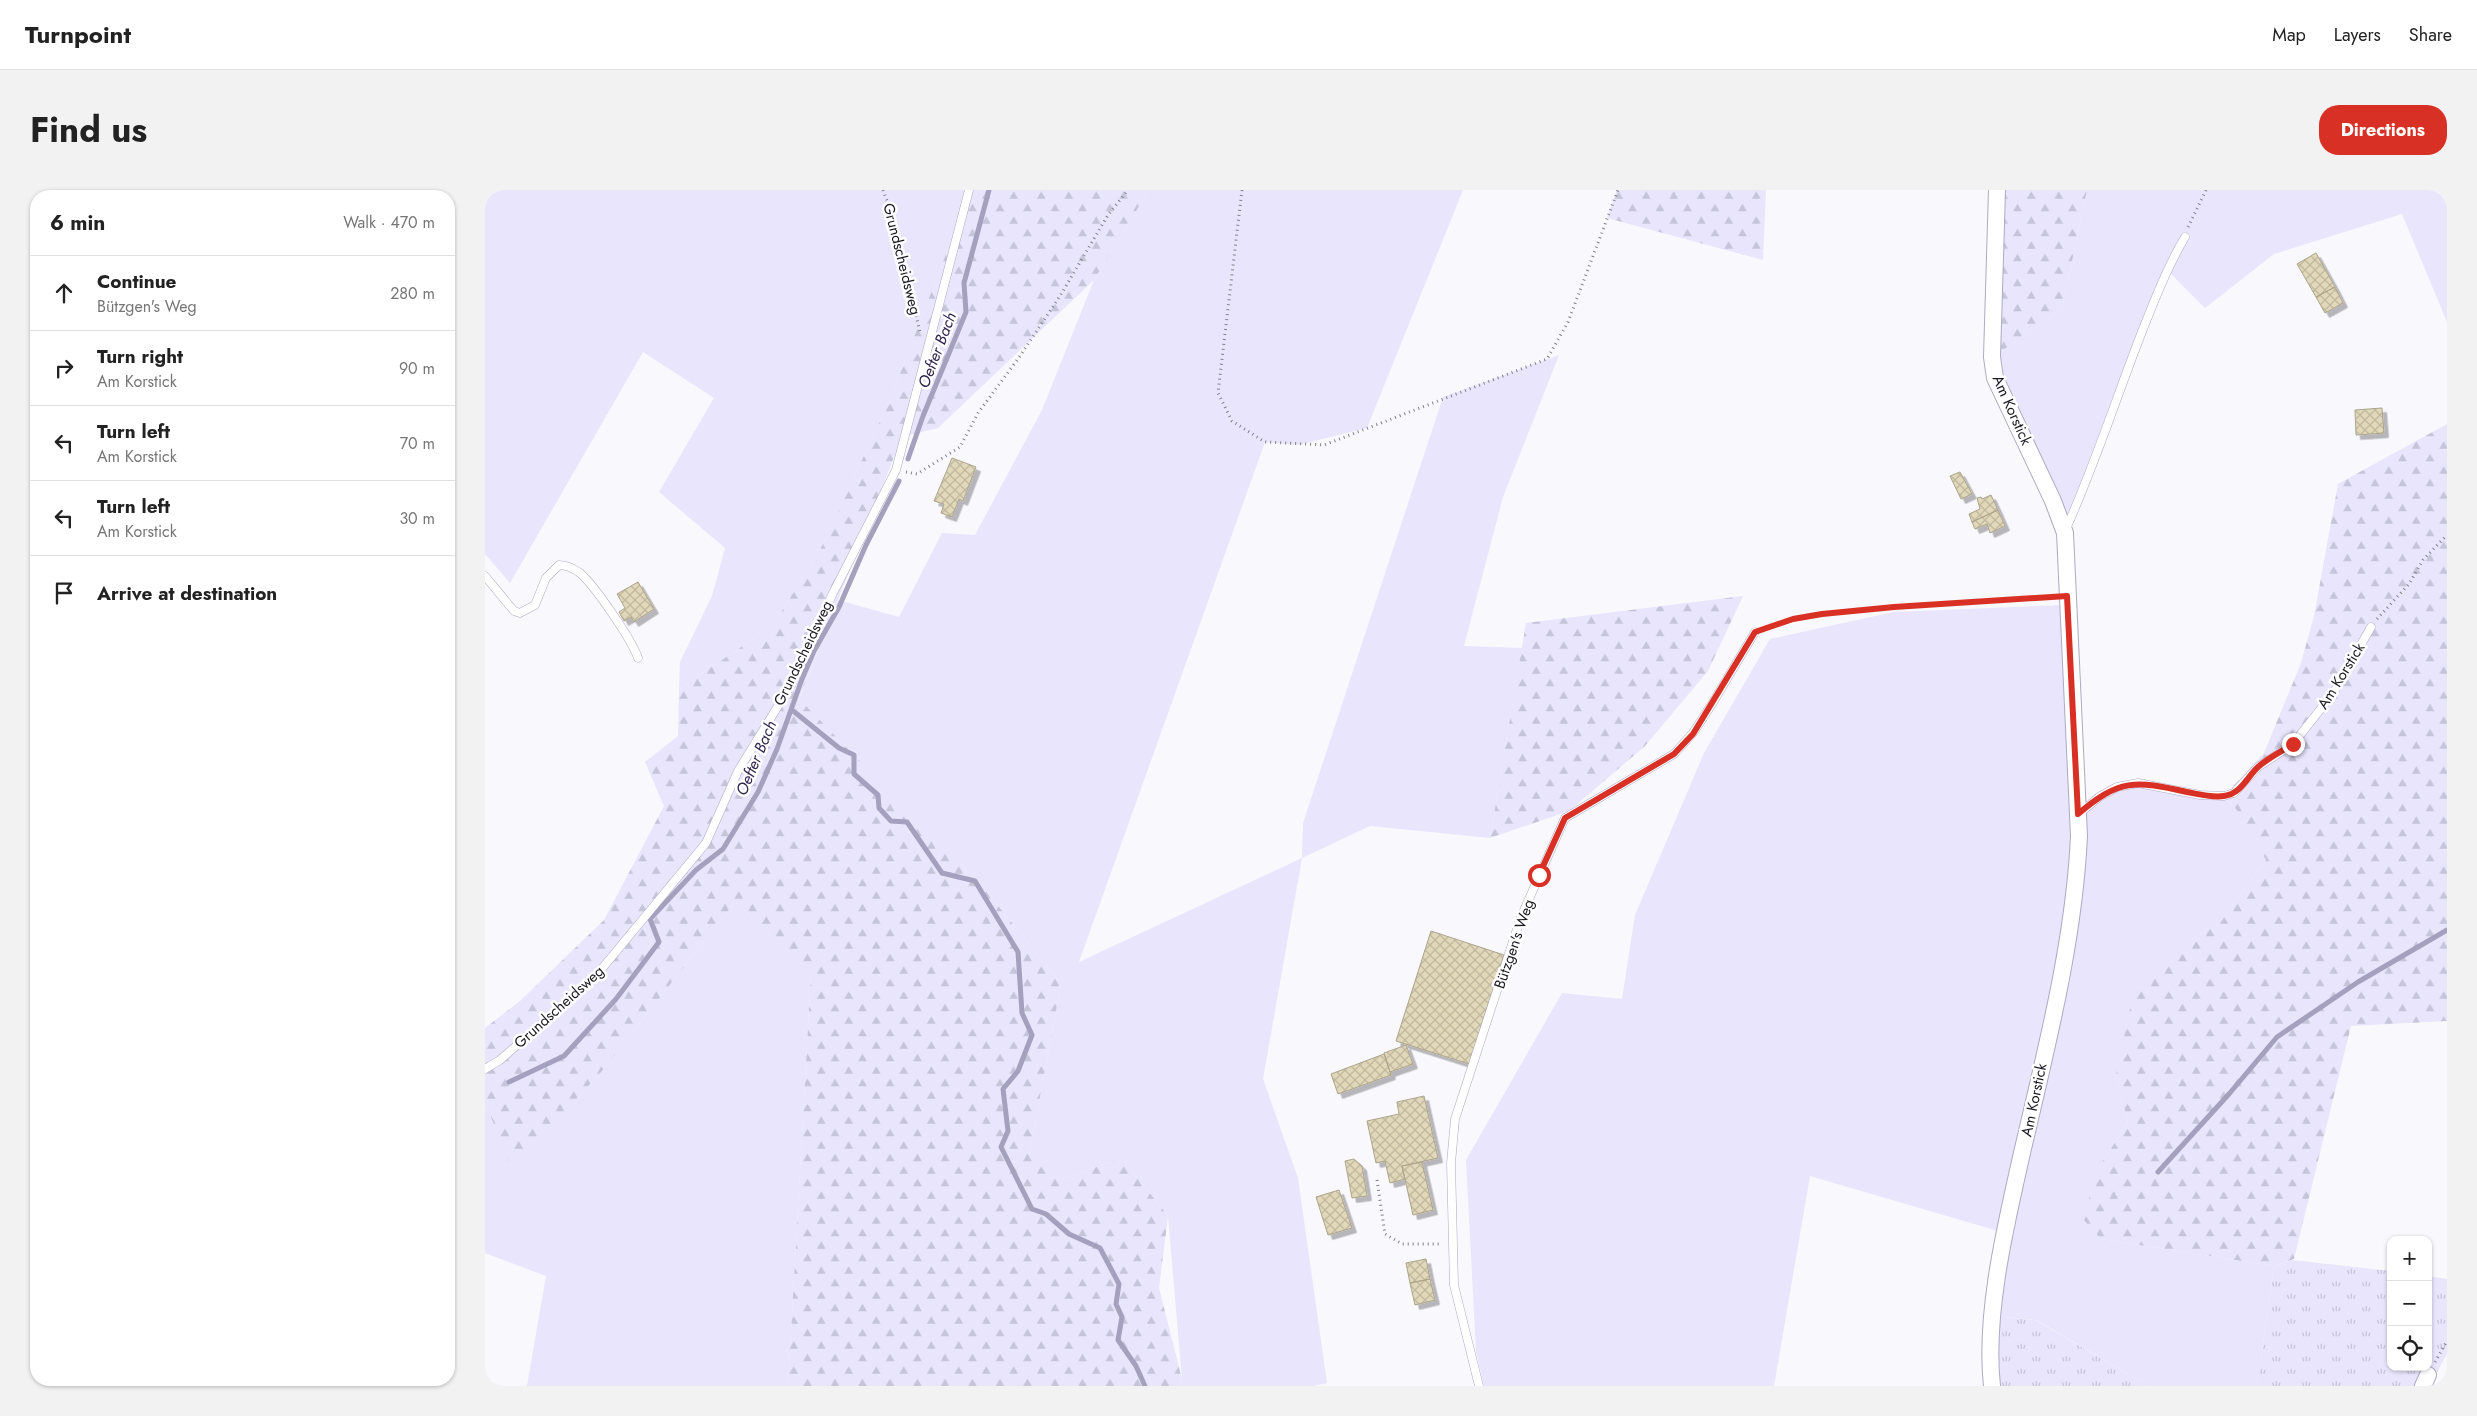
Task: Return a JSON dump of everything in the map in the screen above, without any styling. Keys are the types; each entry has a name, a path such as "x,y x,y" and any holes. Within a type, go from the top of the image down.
{"street":[{"name":"Am Korstick","path":"1992,1386 1991,1338 1999,1272 2010,1206 2066,951 2077,886 2078,814 2065,532 2053,500 1995,378 1992,357 1997,190"}],"lane":[{"name":"Grundscheidsweg","path":"485,1069 500,1060 595,977 706,843 738,770 791,685 833,593 896,470 969,190"},
{"name":"Am Korstick","path":"2065,532 2086,485 2135,350 2167,270 2185,237"},
{"path":"485,576 514,611 521,614 535,605 546,578 559,565 573,568 581,574 596,592 638,658"},
{"name":"Am Korstick","path":"2078,814 2099,796 2117,787 2138,783 2200,795 2224,796 2234,793 2258,766 2293,744 2334,692 2371,627"},
{"name":"Bützgen's Weg","path":"1479,1386 1454,1285 1451,1163 1455,1119 1521,917 1565,818 1674,754 1693,734 1755,632"}],"path":[{"name":"Grundscheidsweg","path":"883,190 892,214 926,358"},
{"path":"896,470 917,474 960,447 978,413 1021,356 1060,296 1108,215 1128,190"},
{"path":"1242,190 1218,393 1232,421 1265,442 1324,445 1547,359 1568,322 1618,190"},
{"path":"2185,237 2190,220 2206,190"},
{"path":"2371,627 2409,584 2423,560 2447,535"},
{"path":"1755,632 1793,619 1822,614 1894,607 2067,596"},
{"path":"1377,1180 1385,1234 1402,1244 1453,1245"},
{"path":"2425,1380 2447,1341"}],"green space":[{"path":"485,190 964,190 959,220 889,402 818,554 772,626 679,689 680,662 712,596 725,548 659,492 714,398 643,352 510,583 485,554"},
{"path":"964,190 1149,190 1094,280 938,428 902,437 799,699 980,883 1061,984 1029,1156 1058,1180 1122,1158 1168,1216 1159,1288 1182,1379 1181,1386 788,1386 811,973 735,902 603,1070 512,1168 485,1103 485,1028 520,1001 604,920 664,806 645,762 678,736 679,689 772,626 818,554 889,402 959,220"},
{"path":"1149,190 1463,190 1367,428 1298,445 1265,442 1079,962 1302,858 1263,1079 1298,1178 1327,1383 1313,1386 1181,1386 1182,1379 1168,1216 1122,1158 1058,1180 1029,1156 1061,984 980,883 799,700 838,600 899,617 942,533 975,535 1042,410 1094,280"},
{"path":"1617,190 1766,190 1763,260 1607,218"},
{"path":"1997,190 2087,190 2062,309 1993,357"},
{"path":"2087,190 2447,190 2447,322 2402,214 2274,254 2205,308 2167,270 2065,532 1993,357 2062,309"},
{"path":"1559,355 1503,497 1464,646 1522,648 1490,838 1370,826 1302,858 1303,823 1443,397"},
{"path":"2447,424 2447,1021 2351,1026 2294,1259 2274,1266 2101,1239 2083,1219 2098,1168 2128,1123 2116,1075 2133,994 2187,942 2220,923 2266,860 2236,809 2224,796 2264,753 2301,663 2314,616 2338,484"},
{"path":"1743,596 1708,671 1645,746 1569,811 1490,838 1526,623"},
{"path":"2062,605 2078,815 2117,788 2138,784 2224,797 2236,809 2266,860 2220,923 2187,942 2116,1075 2128,1123 2098,1168 2101,1239 2274,1266 2257,1386 2149,1386 2036,1320 1993,1316 2005,1233 1810,1176 1774,1386 1484,1386 1476,1351 1466,1160 1562,993 1622,999 1635,915 1704,753 1770,639 1894,612"},
{"path":"735,902 811,973 788,1386 527,1386 546,1276 485,1253 485,1103 512,1167 603,1070"},
{"path":"2292,1260 2387,1271 2387,1371 2432,1371 2432,1277 2447,1279 2447,1354 2429,1386 2257,1386 2274,1266"},
{"path":"1993,1316 2035,1320 2149,1386 1992,1386"}],"building":[{"path":"2316,253 2335,287 2316,297 2297,264"},
{"path":"2335,287 2343,303 2325,313 2316,297"},
{"path":"2382,408 2384,433 2356,435 2355,410"},
{"path":"952,458 976,467 963,501 959,499 952,517 941,513 944,504 934,501"},
{"path":"1960,472 1972,494 1961,499 1950,476"},
{"path":"1991,495 1998,510 1972,522 1969,514 1980,509 1977,498 1981,497 1982,499"},
{"path":"1998,510 2005,526 1990,533 1987,524 1975,529 1972,522"},
{"path":"638,582 654,609 634,622 631,617 624,621 619,612 625,608 617,594"},
{"path":"1431,931 1504,955 1469,1064 1396,1041"},
{"path":"1406,1045 1413,1064 1390,1072 1384,1053"},
{"path":"1384,1054 1391,1075 1338,1094 1331,1074"},
{"path":"1424,1096 1438,1158 1402,1166 1405,1179 1390,1183 1385,1161 1376,1163 1367,1121 1399,1114 1397,1102"},
{"path":"1354,1159 1362,1166 1367,1196 1352,1198 1345,1161"},
{"path":"1422,1162 1433,1210 1413,1215 1402,1166"},
{"path":"1339,1190 1352,1228 1328,1235 1316,1197"},
{"path":"1426,1259 1430,1279 1410,1283 1406,1263"},
{"path":"1430,1279 1435,1300 1415,1305 1410,1283"}],"waterway":[{"name":"Oefter Bach","path":"908,459 923,416 966,312 964,283 989,190"},
{"name":"Oefter Bach","path":"509,1082 564,1056 616,999 659,942 650,919 696,870 723,849 758,792 777,749 814,651 839,607 866,545 899,481"},
{"path":"792,710 839,748 854,755 854,774 878,795 879,808 891,821 907,822 942,873 975,881 1018,952 1022,1013 1032,1035 1018,1071 1003,1089 1008,1131 1001,1147 1032,1209 1046,1214 1069,1234 1100,1248 1119,1284 1116,1304 1122,1317 1118,1340 1136,1366 1145,1386"},
{"path":"2158,1172 2229,1094 2277,1037 2358,982 2447,930"}],"route":[{"path":"1539,875 1565,818 1674,754 1693,734 1755,632 1793,619 1822,614 1894,607 2067,596 2078,814 2099,796 2117,787 2138,783 2200,795 2224,796 2234,793 2258,766 2293,744"}]}
